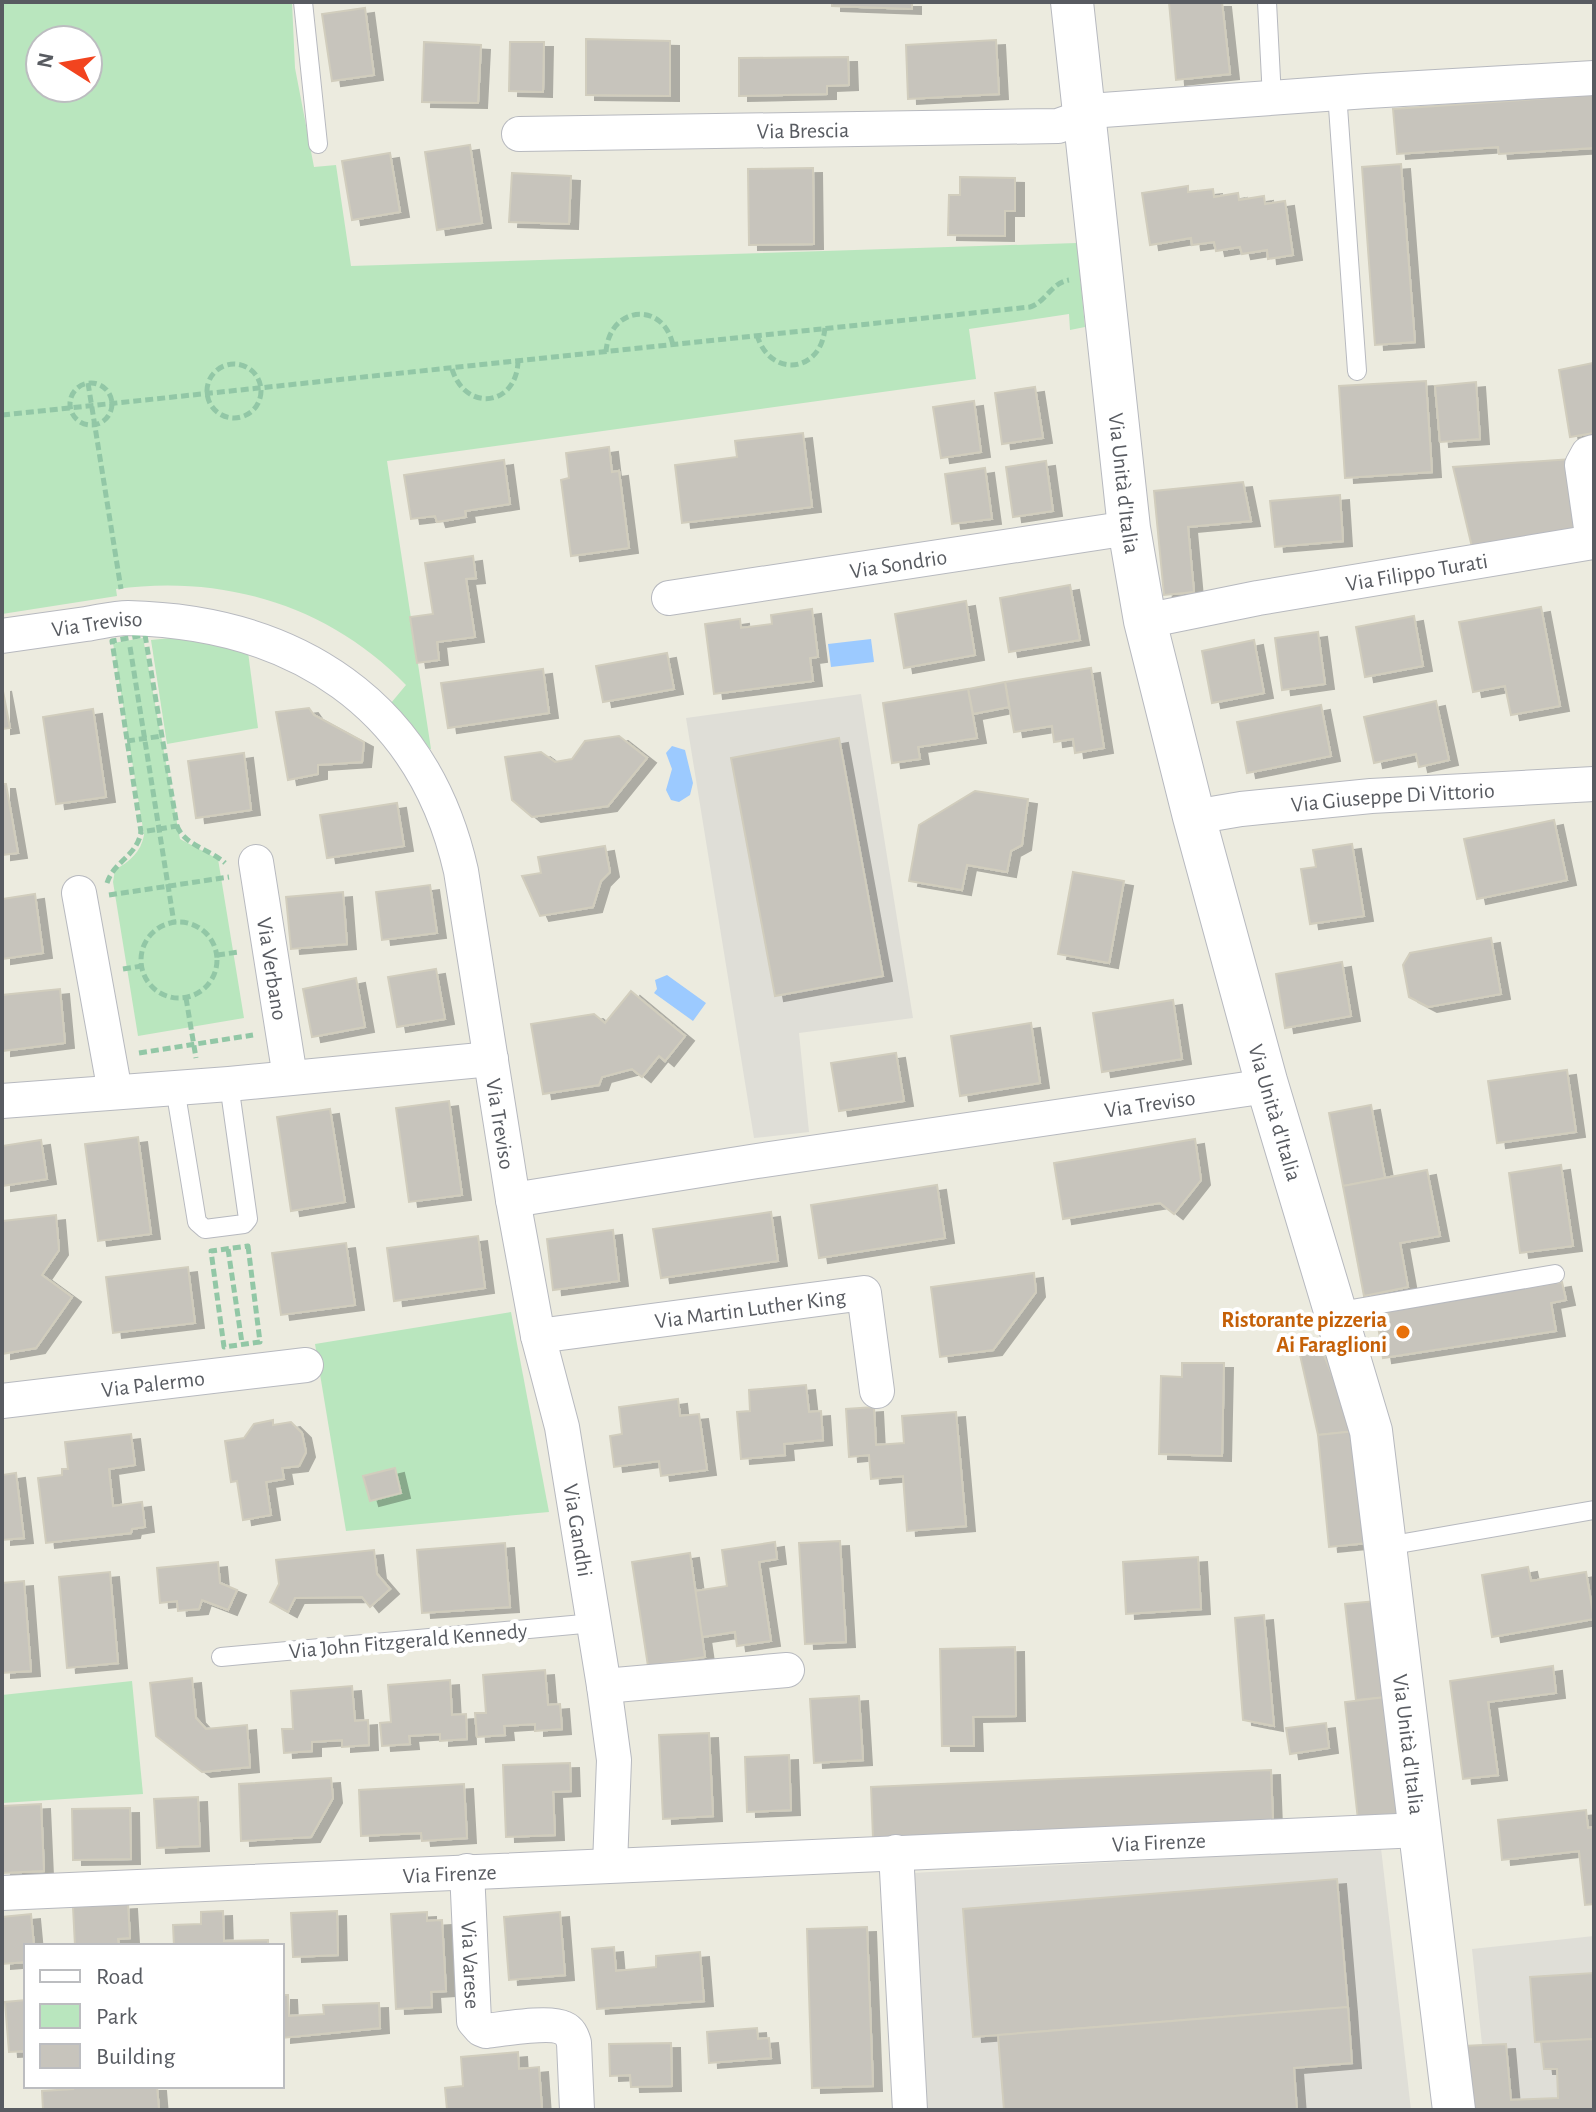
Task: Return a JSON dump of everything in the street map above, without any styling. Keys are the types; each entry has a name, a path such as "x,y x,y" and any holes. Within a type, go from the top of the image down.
{"street":[{"name":"Via Unità d'Italia","path":"1072,2 1129,528 1145,621 1267,1086 1371,1431 1454,2110"},
{"path":"1084,117 1103,110 1594,78"},
{"name":"Via Brescia","path":"519,134 1058,126 1084,117"},
{"name":"Via Filippo Turati","path":"1145,621 1593,542 1582,465 1585,457 1594,452"},
{"name":"Via Sondrio","path":"669,598 1129,528"},
{"name":"Via Treviso","path":"2,636 125,618 223,630 269,642 304,657 345,685 380,717 418,761 449,826 461,871 513,1200 1267,1086"},
{"name":"Via Giuseppe Di Vittorio","path":"1194,817 1249,808 1371,796 1594,784"},
{"name":"Via Verbano","path":"242,869 290,1077"},
{"path":"94,894 115,1092"},
{"path":"2,1101 115,1092 186,1076 229,1084 491,1059"},
{"name":"Via Gandhi","path":"513,1200 538,1336 562,1427 604,1686 614,1760 610,1865"},
{"name":"Via Martin Luther King","path":"538,1336 864,1293 877,1391"},
{"name":"Via Palermo","path":"2,1401 306,1365"},
{"path":"604,1686 787,1670"},
{"name":"Via Firenze","path":"2,1893 1420,1830"},
{"path":"896,1852 910,2110"},
{"name":"Via Varese","path":"467,1871 474,2021 486,2031 552,2026 567,2030 574,2043 577,2110"}],"lane":[{"path":"303,2 318,144"},
{"path":"1267,2 1272,98"},
{"path":"1337,93 1357,371"},
{"path":"186,1076 197,1222 205,1229 244,1224 248,1219 229,1084"},
{"path":"1334,1312 1555,1274"},
{"path":"1387,1546 1594,1510"},
{"name":"Via John Fitzgerald Kennedy","path":"221,1657 594,1623"}],"path":[{"path":"2,415 1035,306 1056,284 1101,276"},
{"path":"606,352 610,331 626,317 636,314 657,319 671,335 673,345"},
{"path":"757,335 767,356 788,365 811,359 824,339 825,327"},
{"path":"452,369 461,388 469,395 489,399 508,390 514,382 518,362"},
{"path":"236,363 253,371 261,387 261,396 252,411 237,418 220,415 213,409 206,393 211,375 226,364 236,363"},
{"path":"88,383 121,594"},
{"path":"88,383 107,390 112,403 105,420 95,425 82,423 71,408 76,390 88,383"},
{"path":"94,894 135,849 141,832 112,641 145,635 177,826 184,839 226,864 242,869"},
{"path":"129,638 174,923"},
{"path":"127,741 162,736"},
{"path":"141,832 177,826"},
{"path":"94,894 168,886 242,869"},
{"path":"231,891 242,869"},
{"path":"94,894 111,910"},
{"path":"174,923 197,927 206,934 217,955 217,967 205,988 186,998 159,993 149,984 142,966 144,946 151,935 161,927 174,923"},
{"path":"217,955 240,951 243,966"},
{"path":"118,955 122,984"},
{"path":"120,970 142,966"},
{"path":"186,998 194,1045 186,1076"},
{"path":"133,1053 254,1036 252,1022"},
{"path":"248,1246 260,1342 224,1347 211,1251 228,1249 248,1246"},
{"path":"228,1249 243,1344"}],"shaded area":[{"path":"861,694 913,1018 799,1033 809,1132 754,1138 686,718"},
{"path":"1381,1848 1411,2110 923,2110 912,1873"},
{"path":"1594,1936 1594,2110 1472,2110 1463,2046 1482,2044 1472,1949"}],"green space":[{"path":"2,2 292,2 295,68 314,167 336,165 351,266 1077,243 1085,327 1070,330 1069,314 969,329 976,379 387,461 431,749 391,703 406,685 344,635 309,616 235,592 196,587 116,589 117,596 2,614"},
{"path":"143,638 180,839 218,859 244,1018 138,1036 113,882 115,870 134,856 144,835 113,643"},
{"path":"171,638 211,642 248,652 258,728 167,744 151,640"},
{"path":"511,1312 549,1512 346,1531 315,1344"},
{"path":"132,1681 143,1794 2,1803 2,1695"}],"water":[{"path":"871,639 874,662 831,667 828,644"},
{"path":"672,746 685,750 693,783 690,795 679,802 671,800 666,790 672,769 666,753"},
{"path":"667,975 706,1003 693,1021 654,993 657,989 655,980"}],"building":[{"path":"832,2 912,2 912,9 832,6"},
{"path":"1169,2 1222,2 1230,74 1176,80"},
{"path":"365,8 374,75 332,81 322,14"},
{"path":"586,39 670,41 670,96 586,95"},
{"path":"996,40 999,94 908,99 906,45"},
{"path":"424,42 481,45 478,103 422,102"},
{"path":"510,42 544,42 543,92 509,91"},
{"path":"848,57 849,85 827,86 827,94 739,96 739,58"},
{"path":"1594,95 1594,148 1499,154 1498,147 1397,154 1393,109"},
{"path":"470,145 482,223 437,230 425,152"},
{"path":"390,153 400,212 352,220 342,161"},
{"path":"1401,164 1415,342 1375,345 1362,167"},
{"path":"813,168 814,244 749,245 748,169"},
{"path":"512,173 571,176 569,224 509,222"},
{"path":"960,177 1015,178 1015,211 1005,211 1005,236 948,235 949,195 960,195"},
{"path":"1188,186 1188,192 1213,189 1214,197 1238,193 1239,200 1264,196 1265,204 1285,201 1293,255 1268,259 1267,250 1242,254 1240,247 1216,251 1214,242 1192,245 1191,238 1150,245 1142,193"},
{"path":"1593,363 1594,433 1570,437 1559,370"},
{"path":"1426,381 1432,472 1345,478 1339,386"},
{"path":"1476,382 1480,439 1440,442 1435,386"},
{"path":"1035,387 1043,438 1002,444 995,393"},
{"path":"974,401 981,452 941,458 933,407"},
{"path":"803,433 812,507 682,523 675,465 737,457 735,441"},
{"path":"609,447 612,472 619,471 629,548 571,556 561,480 569,478 566,453"},
{"path":"1572,459 1584,529 1472,547 1453,467"},
{"path":"504,460 510,504 465,511 466,517 437,522 435,516 411,519 404,475"},
{"path":"1046,461 1053,511 1013,517 1006,467"},
{"path":"985,468 992,519 952,524 945,474"},
{"path":"1243,482 1251,521 1188,527 1194,592 1164,595 1154,491"},
{"path":"1340,495 1343,541 1275,547 1270,501"},
{"path":"473,556 476,578 466,579 475,637 437,642 439,660 417,663 410,617 433,614 425,563"},
{"path":"1070,585 1080,640 1009,652 1000,598"},
{"path":"966,601 975,655 904,668 895,614"},
{"path":"1541,607 1560,706 1511,715 1505,686 1473,692 1459,622"},
{"path":"812,609 818,657 810,658 813,681 714,694 705,624 740,619 741,628 772,624 771,615"},
{"path":"1414,616 1423,666 1365,677 1356,627"},
{"path":"1318,632 1325,684 1282,690 1275,638"},
{"path":"1254,640 1264,693 1212,703 1202,651"},
{"path":"667,653 674,689 603,702 596,666"},
{"path":"1091,668 1104,748 1075,753 1073,739 1054,742 1052,726 1014,732 1005,682"},
{"path":"543,669 549,713 448,728 441,683"},
{"path":"1005,682 1009,707 973,714 968,689"},
{"path":"2,686 10,728 2,729"},
{"path":"968,689 977,738 918,747 920,759 892,763 883,703"},
{"path":"1436,701 1449,760 1419,767 1416,754 1374,763 1364,717"},
{"path":"1321,705 1331,756 1247,773 1237,722"},
{"path":"309,708 314,715 364,742 362,762 318,765 318,774 288,780 276,712"},
{"path":"93,709 106,797 56,804 43,717"},
{"path":"619,736 647,758 608,806 532,817 512,800 505,757 541,752 555,762 572,759 585,741"},
{"path":"839,738 883,976 775,996 731,758"},
{"path":"244,753 251,810 196,818 188,761"},
{"path":"2,784 6,784 18,853 2,855"},
{"path":"975,791 1028,799 1022,845 1011,851 1007,872 967,865 962,890 909,881 919,825"},
{"path":"397,803 404,846 327,858 320,815"},
{"path":"1554,820 1567,880 1477,899 1464,839"},
{"path":"1352,844 1364,916 1310,924 1301,869 1316,867 1313,850"},
{"path":"605,846 610,872 601,881 593,907 540,916 522,876 541,873 538,857"},
{"path":"1073,872 1124,881 1109,963 1058,954"},
{"path":"430,885 437,933 382,940 376,892"},
{"path":"343,892 347,944 291,949 286,897"},
{"path":"35,894 43,953 2,959 2,899"},
{"path":"1491,938 1501,994 1428,1007 1409,997 1403,965 1410,953"},
{"path":"1342,962 1351,1016 1285,1028 1276,974"},
{"path":"436,969 445,1019 397,1027 388,977"},
{"path":"356,978 365,1027 312,1037 303,989"},
{"path":"60,989 65,1043 2,1051 2,995"},
{"path":"631,991 685,1036 665,1061 659,1056 642,1077 632,1069 602,1077 599,1085 543,1094 531,1024 594,1014 605,1023"},
{"path":"1173,1000 1182,1059 1102,1072 1093,1013"},
{"path":"1031,1023 1040,1083 960,1096 951,1036"},
{"path":"896,1053 904,1101 839,1111 831,1063"},
{"path":"1567,1070 1576,1132 1497,1143 1488,1081"},
{"path":"449,1101 462,1195 409,1202 396,1108"},
{"path":"1371,1105 1385,1178 1343,1186 1329,1113"},
{"path":"330,1109 345,1202 291,1211 277,1117"},
{"path":"138,1137 151,1234 98,1241 85,1144"},
{"path":"1195,1139 1201,1180 1174,1214 1160,1203 1063,1219 1054,1163"},
{"path":"41,1140 47,1179 2,1186 2,1146"},
{"path":"1561,1165 1573,1246 1520,1253 1509,1173"},
{"path":"1427,1170 1440,1236 1400,1243 1408,1287 1364,1296 1343,1186"},
{"path":"937,1185 945,1238 819,1258 811,1205"},
{"path":"771,1212 778,1261 661,1278 653,1229"},
{"path":"56,1215 59,1250 42,1275 72,1297 36,1348 2,1354 3,1221"},
{"path":"613,1230 619,1281 553,1290 547,1239"},
{"path":"478,1236 485,1288 394,1301 387,1248"},
{"path":"346,1243 355,1305 281,1315 272,1253"},
{"path":"188,1267 195,1323 113,1333 106,1277"},
{"path":"1034,1273 1036,1292 993,1350 940,1357 931,1287"},
{"path":"1562,1282 1566,1300 1551,1303 1556,1331 1383,1358 1377,1319 1389,1317 1388,1310"},
{"path":"1323,1353 1356,1431 1318,1435 1300,1355"},
{"path":"1182,1363 1224,1363 1222,1456 1159,1454 1161,1376 1182,1377"},
{"path":"806,1385 809,1412 821,1411 823,1440 784,1444 785,1455 741,1459 737,1412 750,1411 749,1390"},
{"path":"678,1399 680,1416 699,1414 707,1470 661,1476 659,1461 614,1467 610,1436 622,1434 619,1407"},
{"path":"874,1407 876,1445 904,1443 902,1416 956,1412 966,1526 907,1531 903,1476 871,1479 869,1455 849,1457 846,1409"},
{"path":"273,1420 273,1425 291,1422 302,1433 306,1452 299,1466 282,1468 284,1479 266,1482 271,1515 243,1520 237,1481 231,1482 225,1441 244,1438 254,1424"},
{"path":"1356,1431 1367,1543 1329,1547 1318,1435"},
{"path":"131,1434 135,1465 109,1469 113,1506 142,1502 145,1527 132,1529 131,1533 46,1543 38,1478 62,1475 62,1469 68,1469 65,1442"},
{"path":"395,1468 401,1493 370,1501 363,1476"},
{"path":"16,1473 24,1538 2,1540 2,1475"},
{"path":"840,1541 846,1642 805,1644 799,1543"},
{"path":"775,1542 777,1559 759,1562 771,1641 737,1646 735,1632 702,1637 695,1591 727,1586 722,1550"},
{"path":"505,1543 510,1607 422,1613 417,1550"},
{"path":"374,1550 377,1574 390,1589 370,1607 362,1597 295,1598 288,1612 270,1602 279,1584 276,1560"},
{"path":"690,1553 705,1657 648,1666 632,1562"},
{"path":"1198,1557 1201,1609 1126,1614 1123,1562"},
{"path":"218,1562 220,1583 237,1590 228,1610 202,1600 199,1609 178,1611 177,1601 160,1603 157,1568"},
{"path":"1528,1567 1531,1581 1586,1572 1594,1619 1492,1637 1482,1575"},
{"path":"110,1572 118,1663 67,1668 59,1577"},
{"path":"24,1581 31,1671 2,1673 2,1583"},
{"path":"1376,1601 1386,1697 1356,1700 1345,1604"},
{"path":"1264,1615 1274,1726 1243,1720 1235,1618"},
{"path":"1015,1647 1016,1716 973,1717 974,1746 942,1746 940,1649"},
{"path":"1553,1666 1556,1693 1488,1702 1498,1775 1463,1779 1450,1681"},
{"path":"545,1670 548,1705 560,1704 562,1729 535,1731 535,1724 504,1726 505,1735 477,1737 475,1713 486,1713 483,1675"},
{"path":"192,1678 196,1718 206,1729 247,1725 250,1767 202,1772 156,1736 150,1683"},
{"path":"450,1680 452,1715 466,1714 467,1739 440,1741 440,1734 409,1736 410,1744 382,1746 380,1723 391,1722 388,1685"},
{"path":"352,1686 355,1721 368,1720 369,1745 342,1747 342,1740 312,1742 312,1751 284,1753 282,1729 293,1729 291,1691"},
{"path":"859,1696 863,1760 814,1763 810,1699"},
{"path":"1386,1697 1399,1815 1358,1820 1345,1702"},
{"path":"1326,1723 1329,1748 1290,1754 1286,1728"},
{"path":"709,1733 713,1816 663,1819 659,1735"},
{"path":"789,1755 791,1810 747,1812 745,1757"},
{"path":"570,1763 571,1791 553,1792 555,1835 506,1837 503,1765"},
{"path":"1271,1770 1273,1821 873,1838 871,1787"},
{"path":"331,1778 333,1798 311,1837 241,1841 239,1784"},
{"path":"464,1784 467,1838 422,1841 421,1833 361,1836 359,1790"},
{"path":"198,1797 200,1846 157,1848 154,1799"},
{"path":"41,1804 44,1871 2,1873 3,1806"},
{"path":"130,1808 131,1859 73,1860 72,1809"},
{"path":"1586,1810 1588,1828 1594,1827 1594,1904 1585,1905 1579,1851 1502,1860 1498,1820"},
{"path":"1337,1879 1348,2007 973,2037 963,1909"},
{"path":"128,1904 130,1938 118,1939 119,1944 75,1944 73,1907"},
{"path":"223,1911 224,1941 268,1940 268,1944 174,1944 173,1925 201,1924 201,1912"},
{"path":"337,1911 338,1955 293,1957 291,1913"},
{"path":"427,1912 427,1921 442,1920 446,1991 431,1992 432,2007 396,2009 391,1914"},
{"path":"560,1912 565,1975 509,1980 504,1917"},
{"path":"31,1914 34,1944 24,1944 24,1962 2,1964 2,1917"},
{"path":"867,1927 873,2086 812,2088 807,1929"},
{"path":"614,1947 616,1971 656,1967 656,1956 700,1952 704,2001 597,2009 592,1949"},
{"path":"1594,1973 1594,2039 1535,2042 1530,1977"},
{"path":"284,1995 288,1995 289,2016 324,2014 323,2005 379,2003 380,2028 284,2038"},
{"path":"24,2000 24,2051 9,2052 5,2002"},
{"path":"1348,2007 1352,2063 1294,2068 1297,2110 1004,2110 998,2035"},
{"path":"757,2028 758,2039 769,2038 771,2058 709,2063 707,2032"},
{"path":"1594,2039 1594,2110 1472,2110 1463,2046 1506,2044 1511,2100 1558,2098 1557,2069 1544,2069 1541,2042"},
{"path":"671,2043 672,2086 631,2087 630,2075 610,2076 609,2044"},
{"path":"518,2052 519,2069 539,2067 542,2110 447,2110 445,2088 463,2086 461,2057"},
{"path":"157,2088 159,2110 43,2110 42,2091"}],"place":[{"name":"Ristorante pizzeria Ai Faraglioni","path":"1403,1332"}]}
